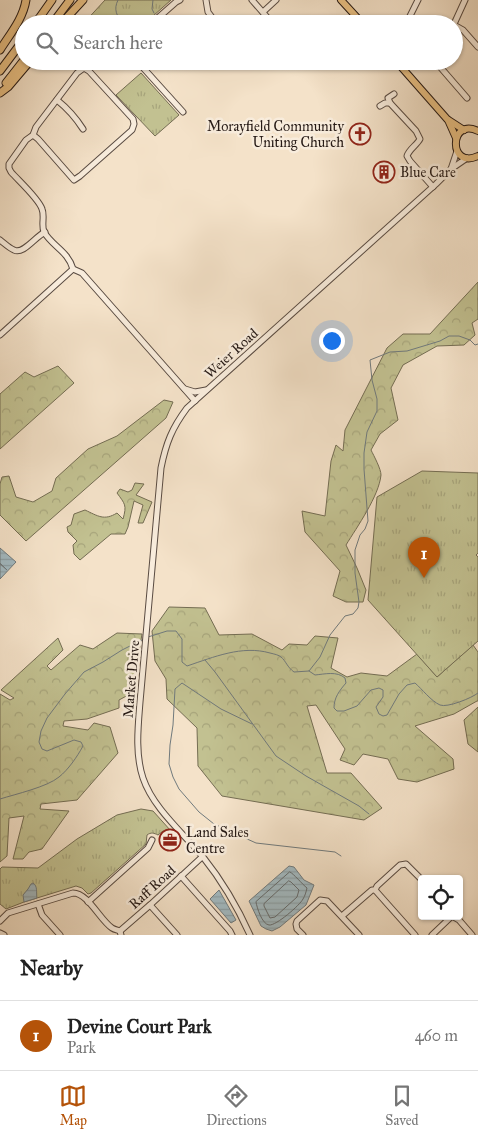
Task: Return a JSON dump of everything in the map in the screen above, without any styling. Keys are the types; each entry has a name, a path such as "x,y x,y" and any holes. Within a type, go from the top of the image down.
{"highway":[{"path":"22,15 26,0"},
{"path":"41,15 52,0"},
{"path":"59,15 70,0"},
{"path":"69,15 83,0"},
{"path":"0,50 15,27"},
{"path":"0,71 15,51"},
{"path":"0,92 16,70"},
{"path":"0,92 8,87 22,70"}],"main road":[{"path":"341,0 355,15"},
{"path":"404,70 447,119 464,130"},
{"path":"447,119 456,138"},
{"path":"476,128 464,130 458,134 455,142 457,151 463,157 478,157"}],"street":[{"path":"164,15 180,0"},
{"path":"206,0 210,15"},
{"path":"252,0 266,15"},
{"path":"263,12 276,0"},
{"path":"410,15 418,0"},
{"path":"458,15 465,0"},
{"path":"463,30 478,48"},
{"path":"73,269 71,260 44,232 41,205 12,172 9,164 26,140 33,135 36,127 76,73 81,70"},
{"path":"33,135 74,180 132,130 134,124 132,119 87,70"},
{"path":"145,70 183,112"},
{"path":"443,70 467,98"},
{"path":"394,94 388,98 390,103 416,131 420,138 418,144 408,152 407,156 433,187"},
{"path":"57,100 83,129"},
{"path":"380,106 390,103"},
{"name":"Weier Road","path":"450,169 457,151"},
{"name":"Weier Road","path":"195,401 433,187 450,169 467,158"},
{"path":"0,240 12,250 17,252 23,251 44,232"},
{"path":"0,335 73,269"},
{"path":"73,269 82,273 195,401"},
{"path":"184,389 195,392 206,390"},
{"name":"Market Drive","path":"195,401 187,408 174,427 166,446 161,468 137,738 139,761 143,779 152,797 221,881 238,909 250,935"},
{"path":"88,902 148,848 152,840"},
{"name":"Raff Road","path":"121,933 202,857"},
{"path":"342,916 372,890 375,890 400,864 406,864 418,876"},
{"path":"181,876 232,935"},
{"path":"375,890 415,935"},
{"path":"0,921 8,913 77,893 113,928 121,933"},
{"path":"303,935 297,929 297,921 320,900 327,901 359,935"},
{"path":"38,904 42,915 60,935"},
{"path":"150,905 177,935"},
{"path":"432,935 448,920"},
{"path":"459,920 472,935"},
{"path":"0,933 4,935"}],"green space":[{"path":"105,0 171,0 154,15 91,15"},
{"path":"141,73 179,115 155,136 116,95"},
{"path":"478,282 478,319 472,323 475,335 464,345 437,346 403,365 391,388 398,420 380,434 371,450 381,472 379,483 367,511 346,545 366,590 363,602 346,602 333,596 340,571 305,532 302,511 325,516 331,461 336,445 343,451 345,430 387,348 403,334 430,334"},
{"path":"58,366 74,383 0,449 0,394 25,372 34,377"},
{"path":"164,400 173,402 166,418 26,541 0,515 0,484 2,477 9,476 16,497 33,502 52,491 56,478 88,449 117,436"},
{"path":"422,471 478,473 478,553 476,555 478,557 478,641 437,677 368,600 377,497"},
{"path":"135,483 144,484 136,495 152,502 143,523 138,523 143,505 134,501 125,534 111,534 80,560 74,554 73,545 77,541 68,532 67,527 71,525 74,514 85,510 97,516 108,517 117,513 123,519 124,505 117,493 120,489 128,492 132,490"},
{"path":"169,607 205,608 219,635 252,634 282,650 289,644 307,645 315,636 338,638 331,668 347,677 361,673 387,676 417,654 437,677 473,645 478,652 478,701 454,714 415,726 453,759 454,769 417,782 398,779 388,759 363,754 354,765 340,760 345,749 316,705 307,706 327,773 351,773 382,808 364,820 222,796 198,766 197,728 167,699 166,679 155,661 152,631"},
{"path":"117,633 142,634 132,693 119,700 119,708 87,719 64,721 63,726 88,730 94,723 110,727 118,753 77,800 41,804 40,809 69,811 42,849 29,852 23,859 13,859 24,816 9,818 7,856 0,862 0,694 10,700 14,698 1,690 58,638 63,650 47,666 51,670 80,645 93,649"},
{"path":"478,707 478,752 468,744 464,720"},
{"path":"141,809 153,811 171,831 163,831 158,835 150,833 147,835 146,844 91,893 88,894 82,888 76,886 6,909 0,904 0,869 2,867 38,868 77,839 117,815"}],"water":[{"path":"0,548 16,562 0,579 0,564 7,570 0,563"},
{"path":"289,866 294,867 304,880 314,885 306,905 280,927 272,931 261,926 249,901"},
{"path":"33,883 35,884 37,898 24,902 23,895"},
{"path":"219,890 236,920 231,923 210,899"}],"waterway":[{"path":"117,15 116,7 118,0"},
{"path":"153,0 152,9 154,13"},
{"path":"148,637 167,631 176,631 182,639 182,662 187,666 228,653 249,650 279,656 294,672 309,671 320,657 330,635 345,616 353,614 358,608 355,550 360,535 368,521 364,453 367,432 377,411 377,399 372,380 370,360 390,352 407,351 440,341 449,336 459,336 470,340 475,345 478,344"},
{"path":"0,799 47,784 66,771 83,746 81,742 74,740 47,751 42,749 39,742 41,731 47,718 84,672 144,639"},
{"path":"205,660 276,756 369,814"},
{"path":"309,671 315,675 335,674 345,678 346,683 335,701 334,708 337,711 344,711 357,706 371,690 379,688 383,690 383,697 376,707 379,714 387,715 399,694 407,685 415,683 433,701 443,706 459,702 478,693"},
{"path":"252,724 221,709 182,683 175,689 169,764 179,789 199,812 214,824 256,843 335,852 341,856"}],"place":[{"name":"Morayfield Community Uniting Church","path":"360,134"},
{"name":"Blue Care","path":"384,172"},
{"name":"Devine Court Park","path":"424,578"},
{"name":"Land Sales Centre","path":"170,840"}]}
